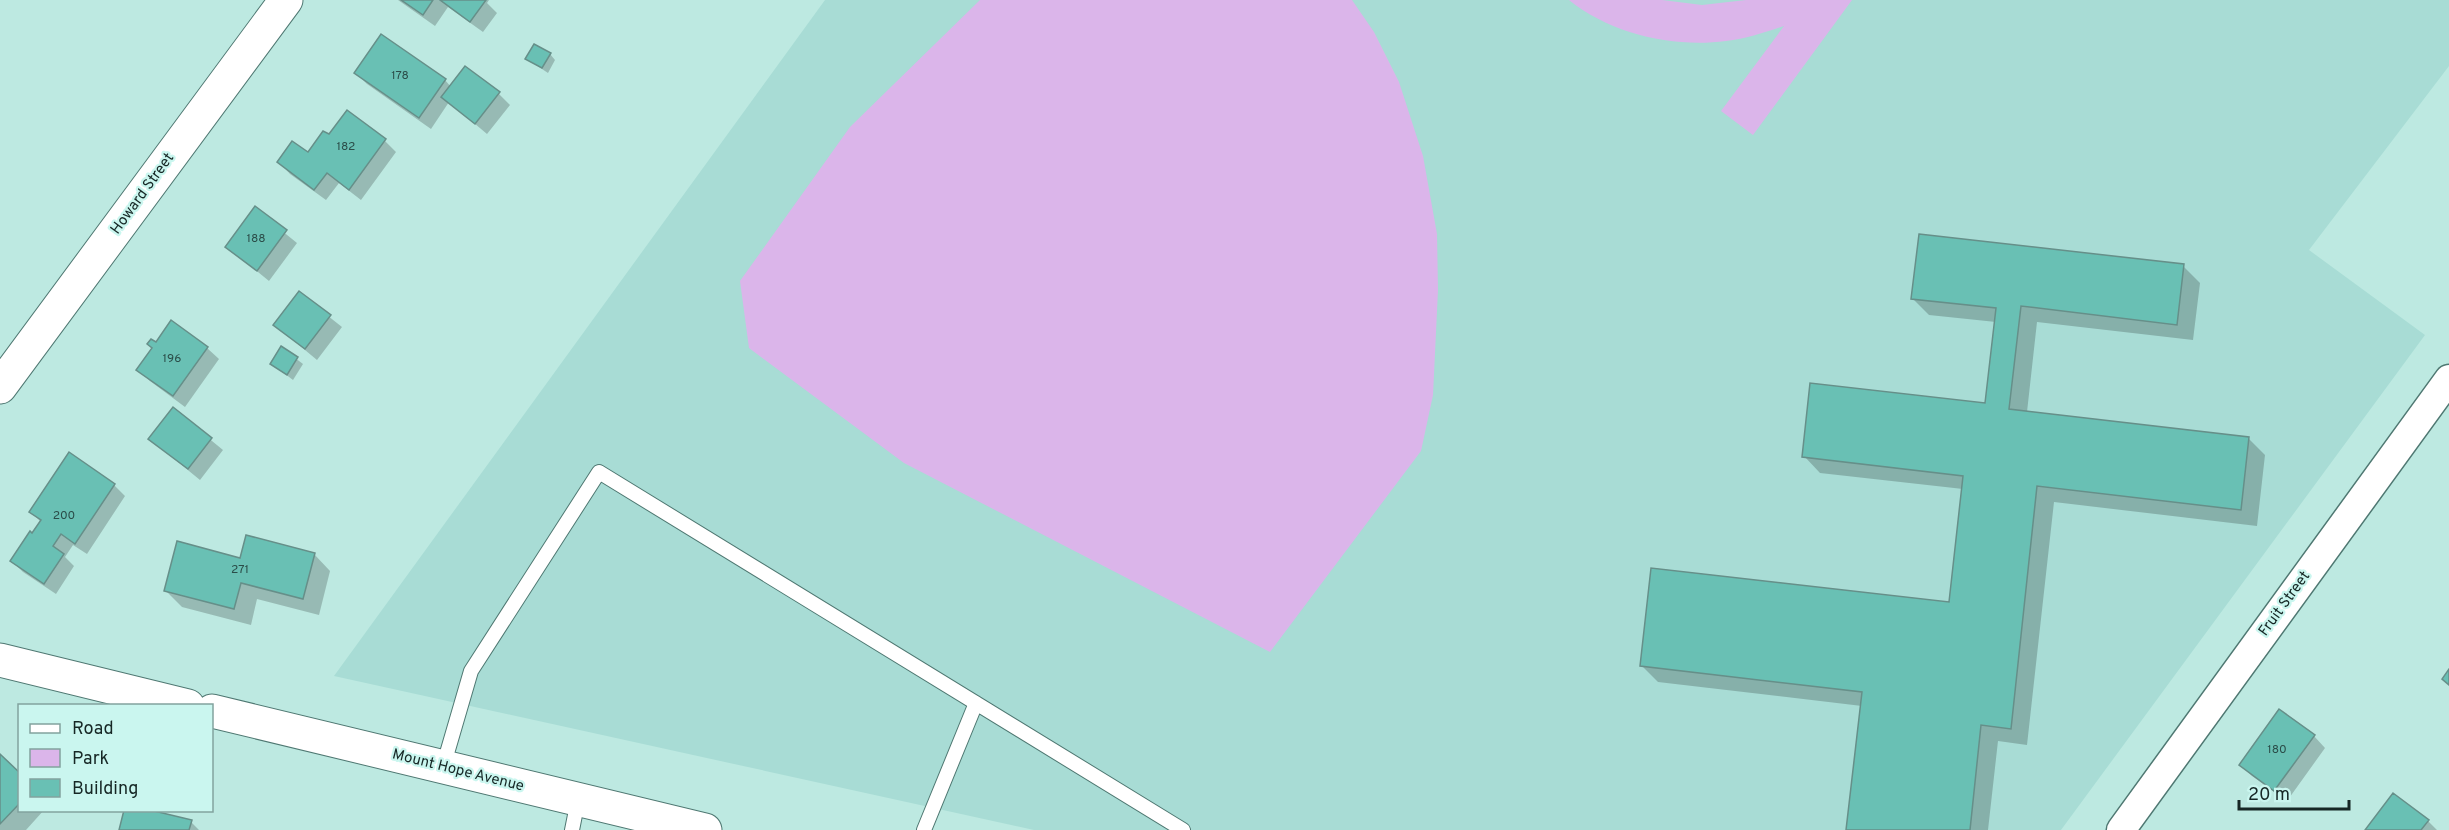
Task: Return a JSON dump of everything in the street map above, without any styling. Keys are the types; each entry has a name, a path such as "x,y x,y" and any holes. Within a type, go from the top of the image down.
{"street":[{"name":"Howard Street","path":"0,387 286,0"},
{"name":"Fruit Street","path":"2121,830 2449,379"},
{"path":"0,660 184,704"},
{"name":"Mount Hope Avenue","path":"213,711 443,767 575,815 687,828"}],"lane":[{"path":"443,767 471,671 599,471 1183,830"},
{"path":"924,830 976,703"}],"shaded area":[{"path":"825,0 2449,0 2449,66 2309,250 2425,335 2061,830 1034,830 334,676"}],"green space":[{"path":"980,0 1352,0 1374,32 1399,82 1423,156 1437,234 1438,290 1433,395 1421,451 1270,652 904,463 749,348 740,281 850,127"},
{"path":"1569,0 1662,0 1702,5 1746,0 1852,0 1753,135 1721,111 1784,26 1749,37 1726,41 1706,43 1664,40 1623,30 1604,22"}],"building":[{"path":"401,0 433,0 423,15"},
{"path":"440,0 486,0 470,22"},
{"path":"381,34 446,79 419,118 354,73"},
{"path":"534,44 551,53 542,68 525,59"},
{"path":"465,66 500,92 475,124 441,97"},
{"path":"347,110 386,139 349,190 327,173 314,190 277,162 292,141 308,152 323,131 329,134"},
{"path":"255,206 287,230 257,271 225,247"},
{"path":"1919,234 2184,264 2177,325 2021,306 2009,409 2249,437 2241,510 2037,486 2011,729 1981,725 1970,830 1846,830 1862,692 1640,666 1651,568 1949,602 1963,476 1802,457 1810,383 1985,403 1996,308 1911,299"},
{"path":"299,291 331,315 305,349 273,325"},
{"path":"171,320 208,347 173,396 136,370 152,348 147,344 151,339 156,342"},
{"path":"281,346 298,357 287,375 270,364"},
{"path":"173,407 212,438 188,469 148,439"},
{"path":"69,452 115,484 75,544 61,534 53,546 64,554 44,584 10,561 30,531 32,533 41,520 29,512"},
{"path":"246,535 315,553 303,599 241,583 234,609 164,591 177,541 240,558"},
{"path":"2449,669 2449,685 2442,679"},
{"path":"2279,709 2315,735 2274,791 2239,765"},
{"path":"0,754 18,771 18,805 0,824"},
{"path":"2393,793 2429,820 2421,830 2365,830"},
{"path":"124,812 158,812 192,820 189,830 119,830"}]}
